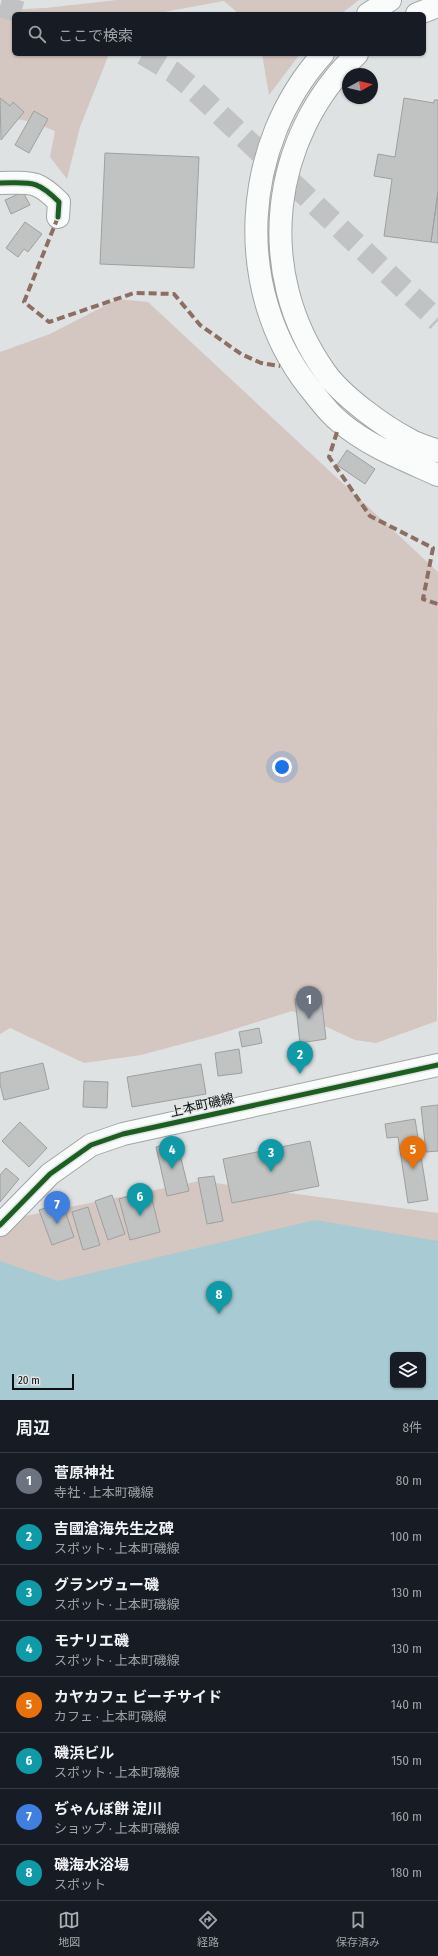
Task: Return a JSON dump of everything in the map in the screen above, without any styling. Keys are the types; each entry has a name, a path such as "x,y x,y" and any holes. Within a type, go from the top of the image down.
{"main road":[{"path":"371,12 390,0"},
{"path":"422,12 438,6"},
{"path":"322,56 287,104 275,132 263,175 256,214 256,256 264,299 275,331 292,365 321,403 340,423 386,452 438,475"},
{"path":"355,56 327,88 308,117 287,169 281,217 280,252 286,287 296,318 325,373 351,399 374,417 410,440 438,451"},
{"path":"0,183 37,184 47,190 59,202 58,216"},
{"name":"上本町磯線","path":"0,1225 50,1174 91,1145 123,1134 438,1065"}],"shaded area":[{"path":"117,0 359,0 344,12 237,12 224,1 164,12 12,12 12,56 108,56 80,127 67,179 50,157 55,131 33,122 0,116 0,10 45,8"},
{"path":"262,56 298,56 269,95"},
{"path":"118,299 148,302 438,572 437,1021 376,1043 355,1040 292,1011 216,1035 141,1055 84,1063 10,1028 0,1034 0,352 50,334"},
{"path":"200,1181 438,1213 438,1400 0,1400 0,1221"}],"water":[{"path":"315,1220 438,1241 438,1400 0,1400 0,1261 58,1281"}],"building":[{"path":"0,98 10,106 13,102 24,112 1,140"},
{"path":"404,98 434,103 434,100 438,100 438,192 431,242 384,236 392,179 374,176 378,154 395,157"},
{"path":"34,111 48,119 29,153 15,145"},
{"path":"105,153 199,157 194,268 100,264"},
{"path":"23,192 30,205 11,214 5,200"},
{"path":"438,192 438,243 431,242"},
{"path":"25,222 42,234 28,252 24,249 18,257 6,248"},
{"path":"347,450 375,469 365,484 337,465"},
{"path":"321,996 326,1039 300,1043 295,999"},
{"path":"259,1028 262,1043 242,1047 239,1032"},
{"path":"239,1049 242,1073 218,1076 215,1053"},
{"path":"43,1063 49,1089 4,1100 0,1084 0,1073"},
{"path":"201,1064 206,1094 132,1107 127,1077"},
{"path":"84,1081 108,1082 107,1108 83,1107"},
{"path":"438,1105 438,1151 426,1152 421,1107"},
{"path":"415,1119 428,1200 408,1203 398,1137 387,1138 385,1124"},
{"path":"20,1122 47,1148 29,1167 2,1141"},
{"path":"310,1141 319,1186 232,1203 223,1159"},
{"path":"177,1142 189,1191 167,1196 156,1147"},
{"path":"6,1168 19,1179 0,1202 0,1175"},
{"path":"214,1176 223,1221 207,1224 198,1178"},
{"path":"150,1191 160,1232 130,1240 119,1199"},
{"path":"112,1195 125,1234 108,1240 95,1201"},
{"path":"62,1202 74,1237 52,1245 39,1210"},
{"path":"88,1207 100,1245 83,1250 72,1212"}],"tunnel":[{"path":"0,6 20,12"},
{"path":"146,56 173,72 191,87 438,321"}],"marked path":[{"path":"58,217 24,302 49,322 134,293 174,294 200,325 241,354 261,363 280,366"},
{"path":"337,432 329,457 370,516 433,548 423,599 438,604"}],"cycle path":[{"path":"0,183 26,183 44,189 59,202 58,217"},
{"path":"0,1225 50,1174 91,1145 123,1134 438,1065"}],"place":[{"name":"菅原神社","path":"309,1019"},
{"name":"吉國滄海先生之碑","path":"300,1074"},
{"name":"モナリエ磯","path":"172,1169"},
{"name":"カヤカフェ ビーチサイド","path":"413,1169"},
{"name":"グランヴュー磯","path":"271,1172"},
{"name":"磯浜ビル","path":"140,1216"},
{"name":"ぢゃんぼ餅 淀川","path":"57,1224"},
{"name":"磯海水浴場","path":"219,1314"}]}
